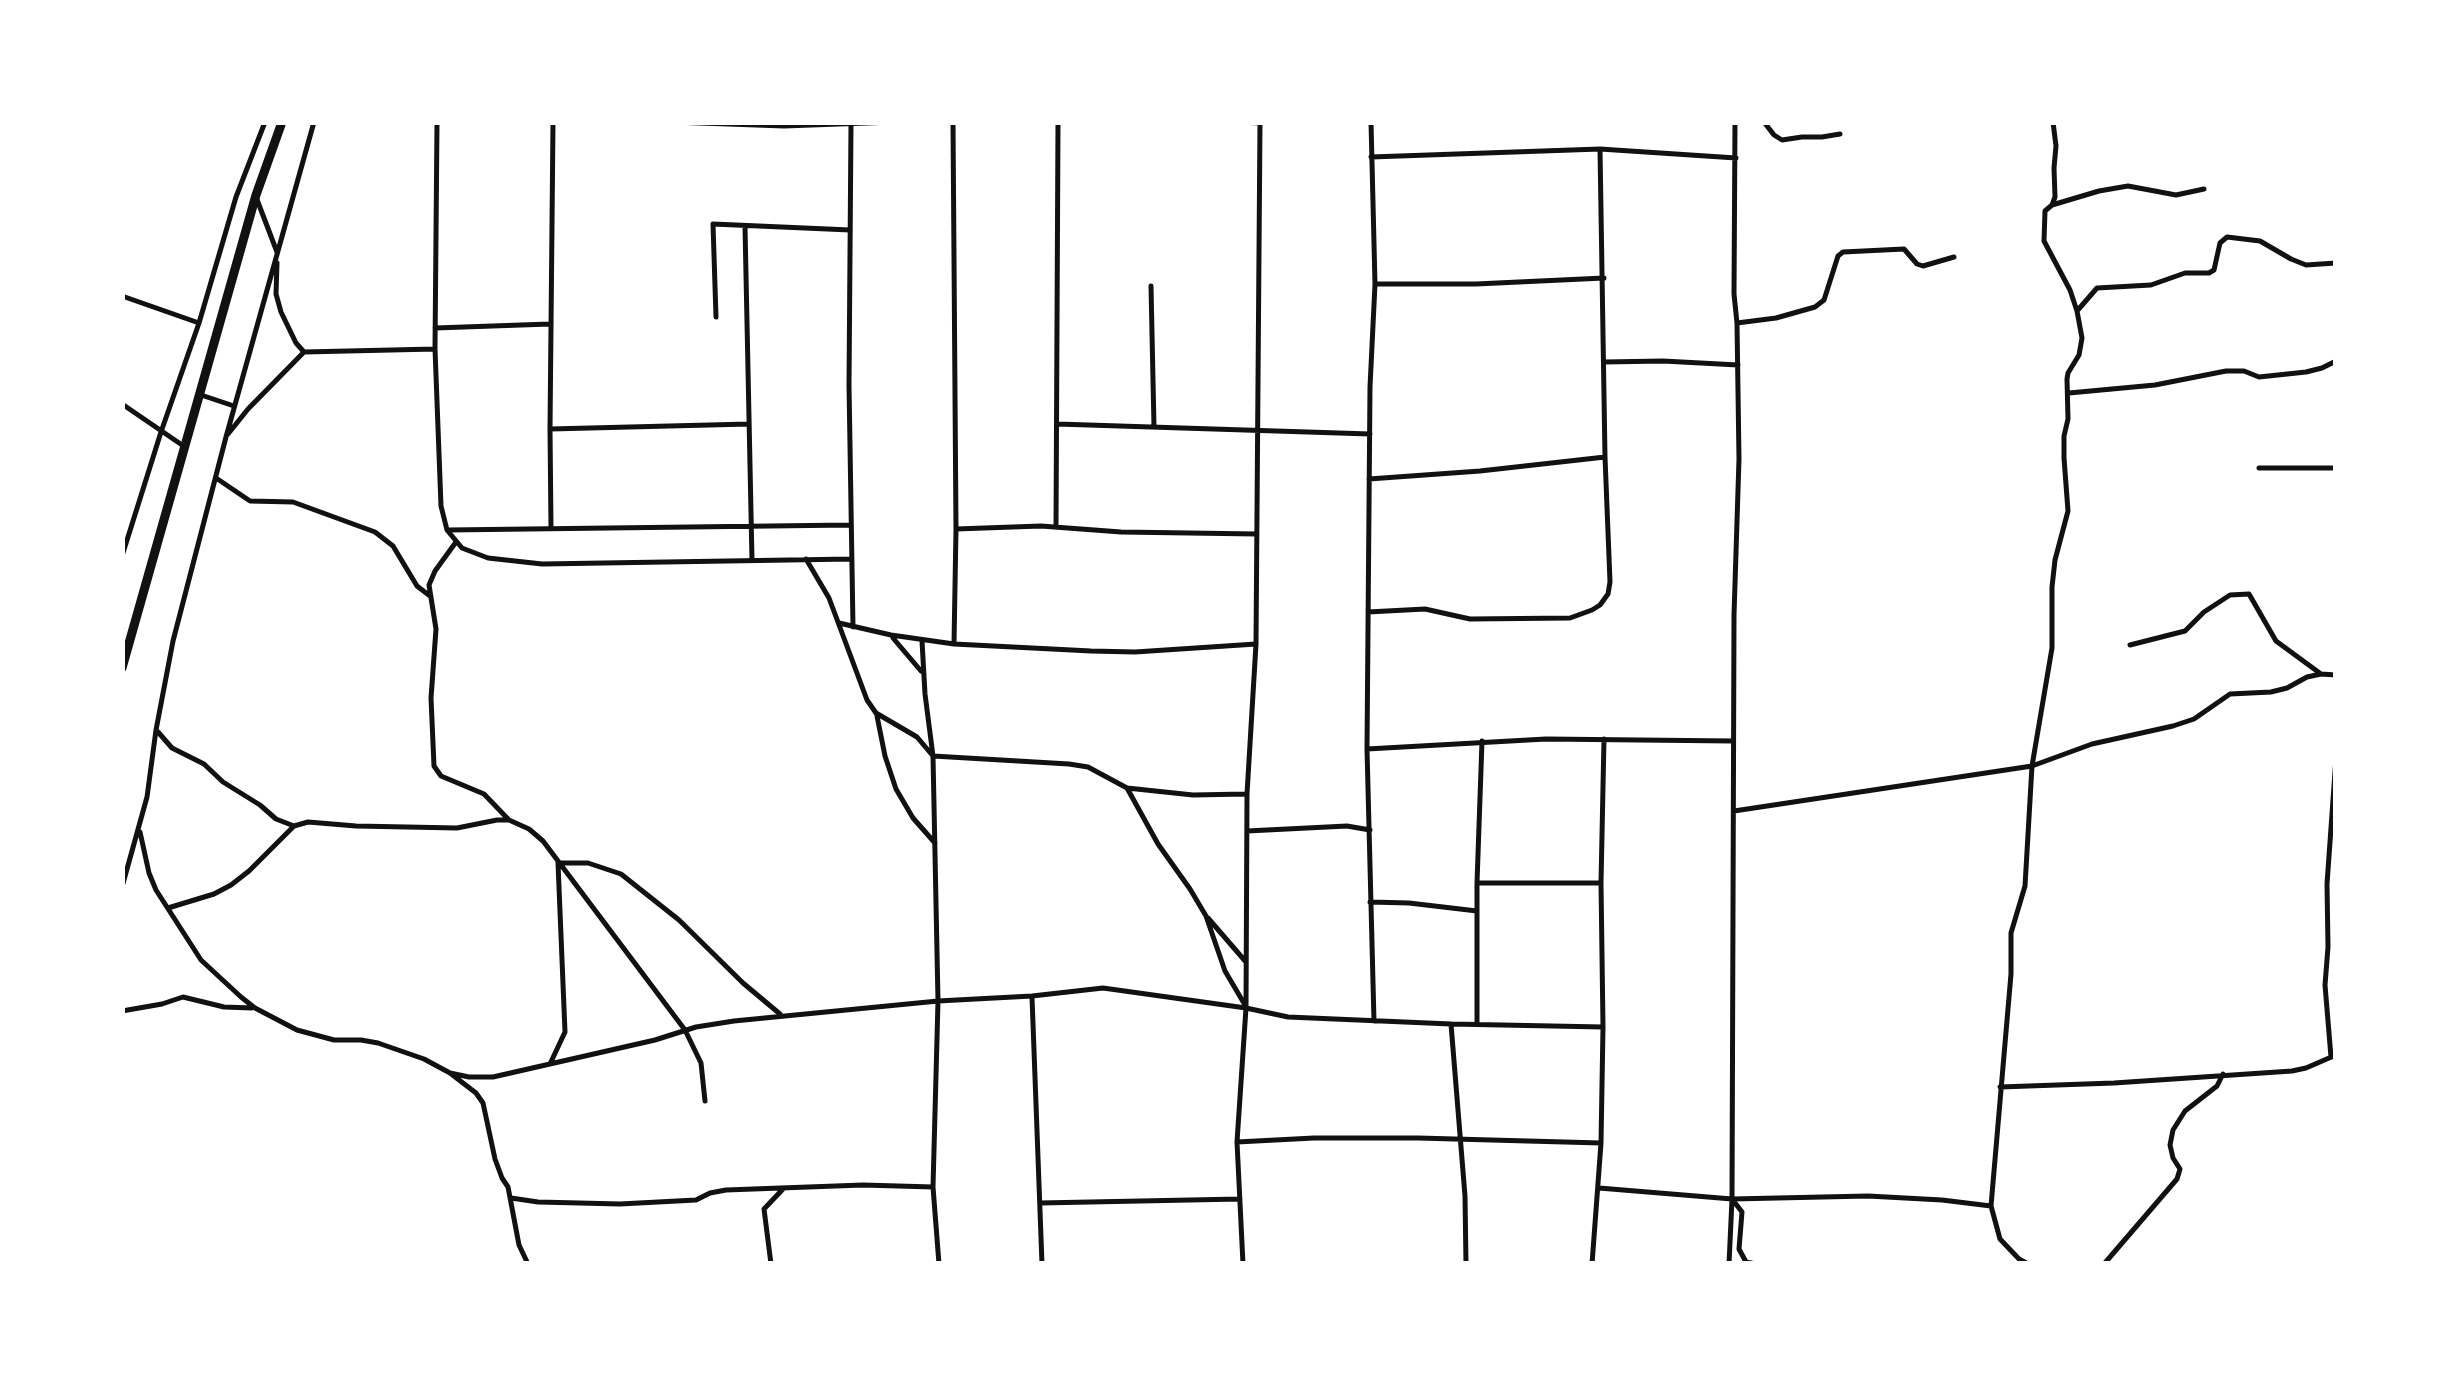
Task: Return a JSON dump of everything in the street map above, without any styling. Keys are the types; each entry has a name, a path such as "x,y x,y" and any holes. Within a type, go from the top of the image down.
{"highway":[{"path":"122,668 256,195 282,122"}],"street":[{"path":"122,556 236,197 265,122"},
{"path":"122,887 147,797 173,642 314,122"},
{"path":"438,122 435,349 441,506 446,530 456,542 470,553 514,563 850,559"},
{"path":"551,528 553,122"},
{"path":"672,122 894,122"},
{"path":"953,122 954,644"},
{"path":"1056,527 1058,122"},
{"path":"1241,122 1260,123 1256,644 1247,794 1246,1008 1237,1142 1243,1264"},
{"path":"1370,122 1375,284 1370,387 1367,749 1374,1021"},
{"path":"1729,1264 1739,459 1734,294 1735,122"},
{"path":"1764,122 1782,140 1840,134"},
{"path":"2052,205 2056,146 2053,122"},
{"path":"851,124 853,627"},
{"path":"1371,157 1600,149 1736,158"},
{"path":"1368,612 1425,609 1470,619 1570,618 1600,605 1608,594 1600,149"},
{"path":"2028,1264 2018,1259 2000,1238 1991,1206 2011,933 2025,886 2032,766 2052,648 2052,586 2068,511 2064,448 2068,373 2079,355 2082,338 2070,290 2044,241 2045,210 2098,191 2128,186 2176,195 2204,189"},
{"path":"256,195 277,251 276,294 281,312 304,352"},
{"path":"716,317 713,224 850,230"},
{"path":"745,227 752,560"},
{"path":"2077,310 2097,288 2150,285 2185,273 2210,273 2220,243 2227,238 2260,241 2306,265 2336,263"},
{"path":"1737,323 1816,307 1824,300 1838,256 1843,252 1904,250 1923,266 1954,257"},
{"path":"1375,284 1604,278"},
{"path":"1151,286 1154,426"},
{"path":"122,296 199,323"},
{"path":"435,328 550,324"},
{"path":"226,436 304,352 435,349"},
{"path":"2069,393 2155,385 2226,372 2244,371 2259,377 2306,372 2336,361"},
{"path":"1604,362 1738,365"},
{"path":"201,394 234,406"},
{"path":"122,404 185,447"},
{"path":"550,429 749,424"},
{"path":"1056,424 1370,434"},
{"path":"1369,479 1605,457"},
{"path":"2259,468 2336,468"},
{"path":"215,477 250,501 293,502 375,532 393,546 417,586 430,596"},
{"path":"446,530 850,525"},
{"path":"956,529 1056,527 1257,534"},
{"path":"456,542 432,578 430,596 436,629 431,698 436,771 484,794 509,820 542,841 685,1030 701,1063 705,1101"},
{"path":"806,559 818,576 867,700 876,713 896,789 934,843"},
{"path":"2130,645 2185,631 2230,594 2250,594 2276,641 2321,674"},
{"path":"839,623 954,644 1134,652 1256,644"},
{"path":"891,635 923,672"},
{"path":"2336,636 2336,664"},
{"path":"922,641 933,756 938,1001 933,1187 939,1264"},
{"path":"1734,811 2032,766 2092,744 2194,719 2230,694 2272,692 2321,674 2336,675"},
{"path":"876,713 917,737 933,756 1070,764 1088,768 1127,788 1247,794"},
{"path":"156,730 172,748 204,764 276,819 294,826"},
{"path":"1592,1264 1601,1144 1604,739"},
{"path":"1367,749 1482,741 1733,741"},
{"path":"1477,1024 1482,741"},
{"path":"2000,1087 2292,1071 2333,1056 2324,985 2336,758"},
{"path":"1127,788 1158,844 1206,916 1246,962"},
{"path":"168,908 232,885 294,826 314,822 457,828 509,820"},
{"path":"1247,831 1335,826 1370,830"},
{"path":"139,828 156,890 211,972 255,1008 297,1030 334,1040 361,1040 424,1059 476,1093 484,1103 495,1159 511,1198 516,1231 528,1264"},
{"path":"558,863 588,863 621,874 679,920 782,1016"},
{"path":"550,1064 565,1032 558,863"},
{"path":"1477,883 1601,883"},
{"path":"1370,902 1409,902 1477,911"},
{"path":"1206,916 1224,971 1246,1008"},
{"path":"450,1073 493,1077 715,1024 1114,988 1288,1017 1603,1027"},
{"path":"1032,996 1042,1264"},
{"path":"122,1011 183,997 224,1007 255,1008"},
{"path":"1451,1024 1465,1196 1466,1264"},
{"path":"2104,1264 2177,1179 2180,1168 2170,1145 2172,1130 2185,1111 2216,1086 2222,1074"},
{"path":"1237,1142 1460,1138 1601,1144"},
{"path":"511,1198 620,1204 696,1200 718,1191 933,1187"},
{"path":"1599,1188 1732,1200 1868,1196 1991,1206"},
{"path":"770,1264 764,1209 783,1189"},
{"path":"1040,1204 1240,1199"},
{"path":"1732,1200 1742,1212 1739,1248 1746,1262 1756,1264"}]}
